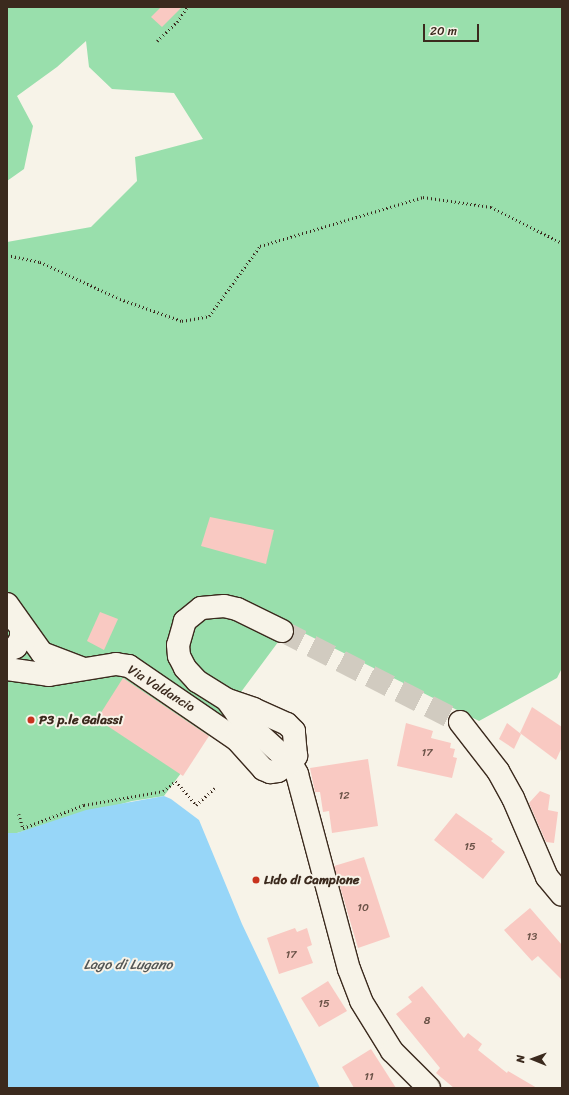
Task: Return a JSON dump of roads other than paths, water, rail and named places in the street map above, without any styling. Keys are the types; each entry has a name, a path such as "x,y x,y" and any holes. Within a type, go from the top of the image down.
{"street":[{"path":"282,631 237,609 212,606 192,613 185,621 180,632 179,656 185,668 197,681 227,700 254,709 287,724 294,731 297,741 296,756 291,763 297,774 349,969 361,1001 392,1051 429,1088"},
{"path":"7,651 16,647 21,638 11,614"},
{"path":"11,614 42,653 84,669"},
{"name":"Via Valdancio","path":"7,669 49,675 116,664 129,666 237,740 263,769 270,772 278,771 291,763"},
{"path":"460,722 498,771 513,798 547,877 562,894"}],"water":[{"name":"Lago di Lugano","path":"164,796 171,799 199,820 242,924 320,1088 7,1088 7,833 17,833 86,810"}],"tunnel":[{"path":"282,631 460,722"}],"place":[{"name":"P3 p.le Galassi","path":"31,720"},
{"name":"Lido di Campione","path":"256,880"}]}
